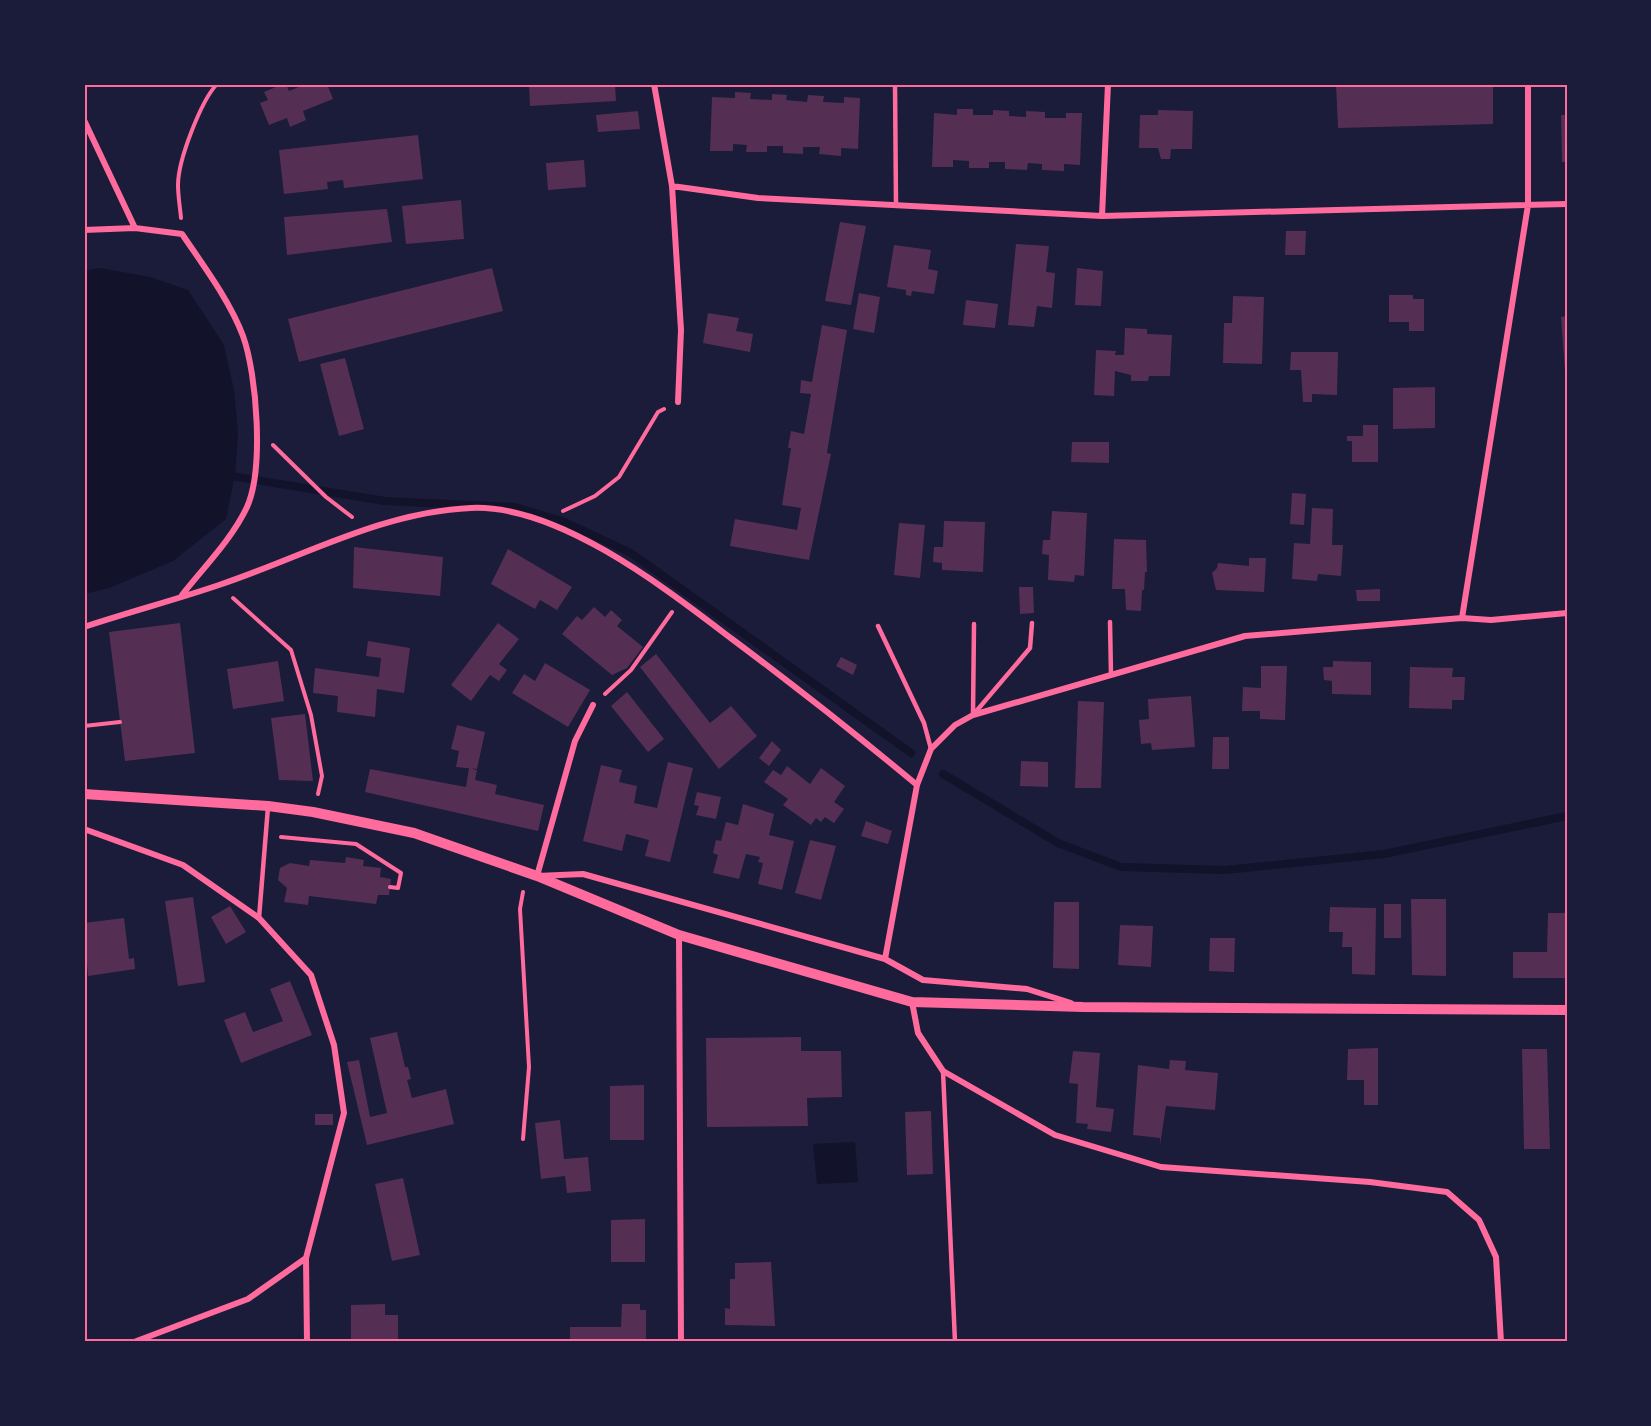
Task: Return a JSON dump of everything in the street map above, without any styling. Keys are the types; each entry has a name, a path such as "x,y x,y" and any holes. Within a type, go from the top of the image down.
{"street":[{"path":"654,84 672,186 681,330 678,402"},
{"path":"1102,216 1108,84"},
{"path":"1462,618 1528,205 1528,84"},
{"path":"84,120 135,228"},
{"path":"672,186 758,198 1102,216 1567,204"},
{"path":"84,230 135,228 182,234 210,275 243,336 256,403 256,477 248,504 237,525 182,595"},
{"path":"84,627 182,595 218,586 368,527 416,514 472,508 515,511 626,561 810,696 917,785"},
{"path":"885,959 917,785 931,749 955,725 973,715 1245,636 1462,618 1491,620 1567,613"},
{"path":"532,875 575,741 593,705"},
{"path":"84,794 268,806 313,812 414,833 532,875 679,935 912,1002 1083,1007 1567,1010"},
{"path":"84,829 183,865 259,918 311,975 334,1045 344,1113 306,1257 306,1342"},
{"path":"532,875 583,874 885,959 923,981 1026,989 1083,1007"},
{"path":"679,935 681,1342"},
{"path":"912,1002 918,1034 943,1071 1055,1135 1161,1167 1370,1182 1447,1192 1479,1220 1496,1257 1501,1342"},
{"path":"134,1342 248,1299 306,1257"}],"lane":[{"path":"895,84 896,206"},
{"path":"1110,622 1111,675"},
{"path":"973,715 1030,648 1032,623"},
{"path":"973,715 974,624"},
{"path":"878,626 924,723 931,749"},
{"path":"259,918 268,806"},
{"path":"943,1071 955,1342"}],"path":[{"path":"182,234 178,183 190,136 207,94 217,84"},
{"path":"561,513 596,496 619,477 658,412 678,402"},
{"path":"256,427 326,497 368,527"},
{"path":"218,586 272,630 291,650 311,715 322,776 313,812"},
{"path":"593,705 631,670 680,600"},
{"path":"84,726 120,722"},
{"path":"266,836 356,844 400,873 398,888 390,887"},
{"path":"523,1139 529,1067 520,909 532,875"}],"shaded area":[{"path":"100,268 150,277 188,290 224,345 234,390 238,433 235,475 226,519 173,561 109,588 84,594 84,271"},
{"path":"855,1142 858,1182 817,1184 813,1144"}],"building":[{"path":"286,84 289,91 306,84 327,84 333,99 303,111 306,120 290,127 287,118 269,125 260,103 268,100 264,92"},
{"path":"529,84 615,84 616,101 530,106"},
{"path":"1336,84 1493,84 1493,124 1338,128"},
{"path":"735,92 751,93 750,99 772,100 772,94 787,95 786,100 807,102 808,95 824,96 823,102 844,103 844,97 860,98 858,149 841,148 841,156 819,154 820,147 803,147 803,154 783,153 783,146 767,146 767,152 746,152 747,145 733,144 733,151 710,151 712,97 735,98"},
{"path":"957,109 973,109 973,115 993,115 993,110 1009,111 1009,116 1026,117 1026,111 1045,112 1045,118 1066,118 1066,113 1082,113 1080,165 1064,164 1064,171 1042,170 1042,164 1028,163 1027,170 1005,169 1005,162 989,162 989,168 969,168 969,161 953,160 953,167 932,167 934,113 957,115"},
{"path":"1158,110 1193,111 1192,149 1171,149 1170,159 1161,159 1158,148 1139,148 1140,115 1158,115"},
{"path":"638,111 640,129 598,132 596,115"},
{"path":"1561,115 1567,115 1567,162 1562,162"},
{"path":"418,135 423,179 344,188 343,180 327,182 328,189 284,194 279,150"},
{"path":"584,160 586,187 548,190 546,163"},
{"path":"461,200 464,239 406,244 402,206"},
{"path":"387,209 392,242 287,255 284,217"},
{"path":"840,222 866,226 851,305 825,301"},
{"path":"1286,231 1306,231 1305,255 1285,255"},
{"path":"1016,244 1049,246 1046,272 1055,273 1052,308 1037,306 1034,327 1008,325"},
{"path":"894,245 931,250 928,269 938,271 934,294 912,291 911,296 906,295 906,290 887,287"},
{"path":"492,268 503,311 299,362 288,319"},
{"path":"1077,268 1103,271 1101,306 1075,305"},
{"path":"859,293 880,297 874,333 853,329"},
{"path":"1389,295 1413,295 1413,299 1424,299 1424,331 1409,331 1409,322 1389,322"},
{"path":"1233,296 1264,297 1262,364 1223,363 1224,323 1232,323"},
{"path":"966,300 998,304 995,328 963,325"},
{"path":"708,313 739,318 736,331 753,334 750,352 703,343"},
{"path":"1567,316 1567,371 1565,371 1561,317"},
{"path":"822,325 847,330 827,453 831,454 809,560 730,546 735,519 797,530 801,508 782,505 791,448 788,448 791,431 804,434 811,394 800,393 801,380 812,382"},
{"path":"1125,328 1147,329 1147,334 1172,335 1170,376 1149,376 1148,381 1131,381 1131,375 1115,371 1114,396 1094,395 1096,350 1116,351 1115,355 1124,355"},
{"path":"1291,352 1338,352 1337,395 1312,394 1312,402 1303,402 1301,370 1290,370"},
{"path":"345,358 364,429 339,436 320,364"},
{"path":"1435,387 1435,428 1393,429 1393,388"},
{"path":"1363,425 1378,425 1378,462 1352,462 1352,441 1347,441 1347,436 1363,436"},
{"path":"1072,442 1109,442 1109,463 1071,462"},
{"path":"1292,493 1306,494 1304,525 1290,524"},
{"path":"1312,508 1333,509 1332,545 1343,545 1341,576 1318,574 1317,581 1292,579 1294,543 1310,544"},
{"path":"1052,511 1087,513 1084,576 1075,575 1074,582 1048,580 1049,555 1042,554 1043,540 1050,540"},
{"path":"944,521 985,522 983,572 942,570 942,563 933,562 934,547 943,547"},
{"path":"899,523 925,525 920,578 894,575"},
{"path":"1114,539 1146,540 1147,572 1145,572 1144,590 1142,590 1141,611 1126,610 1125,589 1112,589"},
{"path":"354,547 443,557 440,596 353,588"},
{"path":"508,549 572,587 557,610 540,600 535,609 491,584"},
{"path":"1249,558 1266,558 1264,592 1216,590 1212,573 1218,563 1249,566"},
{"path":"1019,587 1033,587 1034,613 1020,614"},
{"path":"1380,589 1380,601 1357,601 1356,590"},
{"path":"594,607 605,617 611,610 622,620 617,626 643,647 627,668 612,675 562,634 577,616 582,620"},
{"path":"180,623 195,753 125,761 109,632"},
{"path":"498,623 519,639 499,664 507,670 499,681 490,675 471,701 451,685"},
{"path":"368,641 410,648 404,693 377,689 375,717 337,712 338,696 313,693 315,668 379,677 381,658 366,656"},
{"path":"656,654 710,723 731,706 757,736 719,769 640,667"},
{"path":"841,657 857,665 853,675 836,666"},
{"path":"278,661 284,701 233,709 227,669"},
{"path":"1333,661 1371,662 1371,695 1332,694 1332,681 1324,680 1323,667 1333,667"},
{"path":"545,663 590,690 568,727 512,693 524,674 535,681"},
{"path":"1261,666 1287,666 1285,720 1260,719 1260,711 1242,711 1243,687 1261,688"},
{"path":"1410,667 1453,668 1452,677 1465,677 1464,700 1452,700 1452,709 1409,708"},
{"path":"627,692 664,739 648,752 611,706"},
{"path":"1191,696 1195,747 1152,750 1151,743 1141,744 1139,720 1149,719 1148,699"},
{"path":"1078,701 1104,702 1101,788 1075,788"},
{"path":"305,714 313,781 279,780 271,718"},
{"path":"457,725 485,732 477,769 456,767 459,751 451,749"},
{"path":"1213,737 1229,737 1229,769 1212,769"},
{"path":"772,741 781,750 769,766 759,758"},
{"path":"1021,761 1048,762 1048,787 1020,786"},
{"path":"668,762 693,768 670,862 645,856 649,840 626,834 622,851 583,841 601,765 622,770 619,782 637,786 634,803 657,808"},
{"path":"787,766 810,784 821,768 845,786 834,802 844,809 834,823 825,817 821,822 816,818 811,825 783,805 788,799 764,782 773,770 781,775"},
{"path":"469,768 477,770 475,780 497,785 495,794 544,805 538,831 365,792 370,769 466,787"},
{"path":"697,792 721,797 716,819 696,815 699,806 694,805"},
{"path":"743,804 774,814 769,835 794,841 782,890 758,884 763,863 758,862 760,857 746,854 739,879 713,873 718,855 713,853 716,840 721,841 726,822 738,825"},
{"path":"866,821 892,831 888,844 861,836"},
{"path":"810,840 836,846 821,900 795,893"},
{"path":"346,857 364,860 363,866 381,868 380,877 391,879 389,895 378,895 376,904 309,896 308,905 284,902 287,888 278,880 280,868 290,863 309,866 310,860 345,863"},
{"path":"193,897 205,982 178,986 165,901"},
{"path":"1411,899 1446,899 1446,976 1412,975"},
{"path":"1054,902 1079,902 1079,969 1053,968"},
{"path":"1384,904 1401,904 1401,938 1384,938"},
{"path":"230,906 246,932 226,944 211,917"},
{"path":"1330,907 1376,908 1375,975 1352,974 1352,947 1342,947 1343,932 1329,932"},
{"path":"1548,913 1567,913 1567,978 1513,978 1513,952 1547,952"},
{"path":"124,918 129,959 134,958 135,969 88,976 84,923"},
{"path":"1120,925 1153,926 1151,967 1118,965"},
{"path":"1210,938 1235,938 1234,972 1209,971"},
{"path":"290,981 312,1035 241,1063 224,1020 245,1012 253,1032 283,1021 270,989"},
{"path":"397,1032 405,1067 408,1067 411,1079 407,1080 412,1098 446,1089 454,1124 367,1145 347,1062 359,1060 370,1117 387,1113 370,1038"},
{"path":"801,1037 801,1051 841,1051 842,1097 807,1098 808,1126 707,1127 706,1038"},
{"path":"1378,1048 1378,1105 1364,1105 1364,1080 1347,1080 1348,1049"},
{"path":"1522,1049 1547,1049 1550,1149 1524,1149"},
{"path":"1073,1051 1100,1053 1096,1107 1114,1109 1111,1132 1087,1129 1088,1124 1076,1123 1078,1084 1069,1083"},
{"path":"1170,1060 1186,1061 1185,1070 1218,1073 1215,1110 1166,1106 1160,1145 1160,1138 1133,1135 1138,1065 1169,1069"},
{"path":"644,1085 644,1140 610,1140 610,1086"},
{"path":"931,1111 933,1174 907,1175 905,1112"},
{"path":"315,1114 333,1114 333,1125 315,1125"},
{"path":"560,1120 564,1159 588,1157 591,1191 567,1193 565,1176 541,1179 535,1123"},
{"path":"403,1178 420,1255 392,1261 375,1184"},
{"path":"645,1219 645,1262 611,1262 611,1220"},
{"path":"771,1262 775,1326 725,1325 725,1308 730,1309 730,1279 735,1279 735,1263"},
{"path":"385,1304 385,1315 398,1315 398,1342 351,1342 351,1305"},
{"path":"622,1304 640,1304 640,1310 646,1310 646,1342 570,1342 570,1327 621,1327"}],"waterway":[{"path":"225,475 385,501 515,507 565,522 631,553 911,753"},
{"path":"943,774 1058,843 1121,867 1225,870 1384,854 1567,816"}]}
